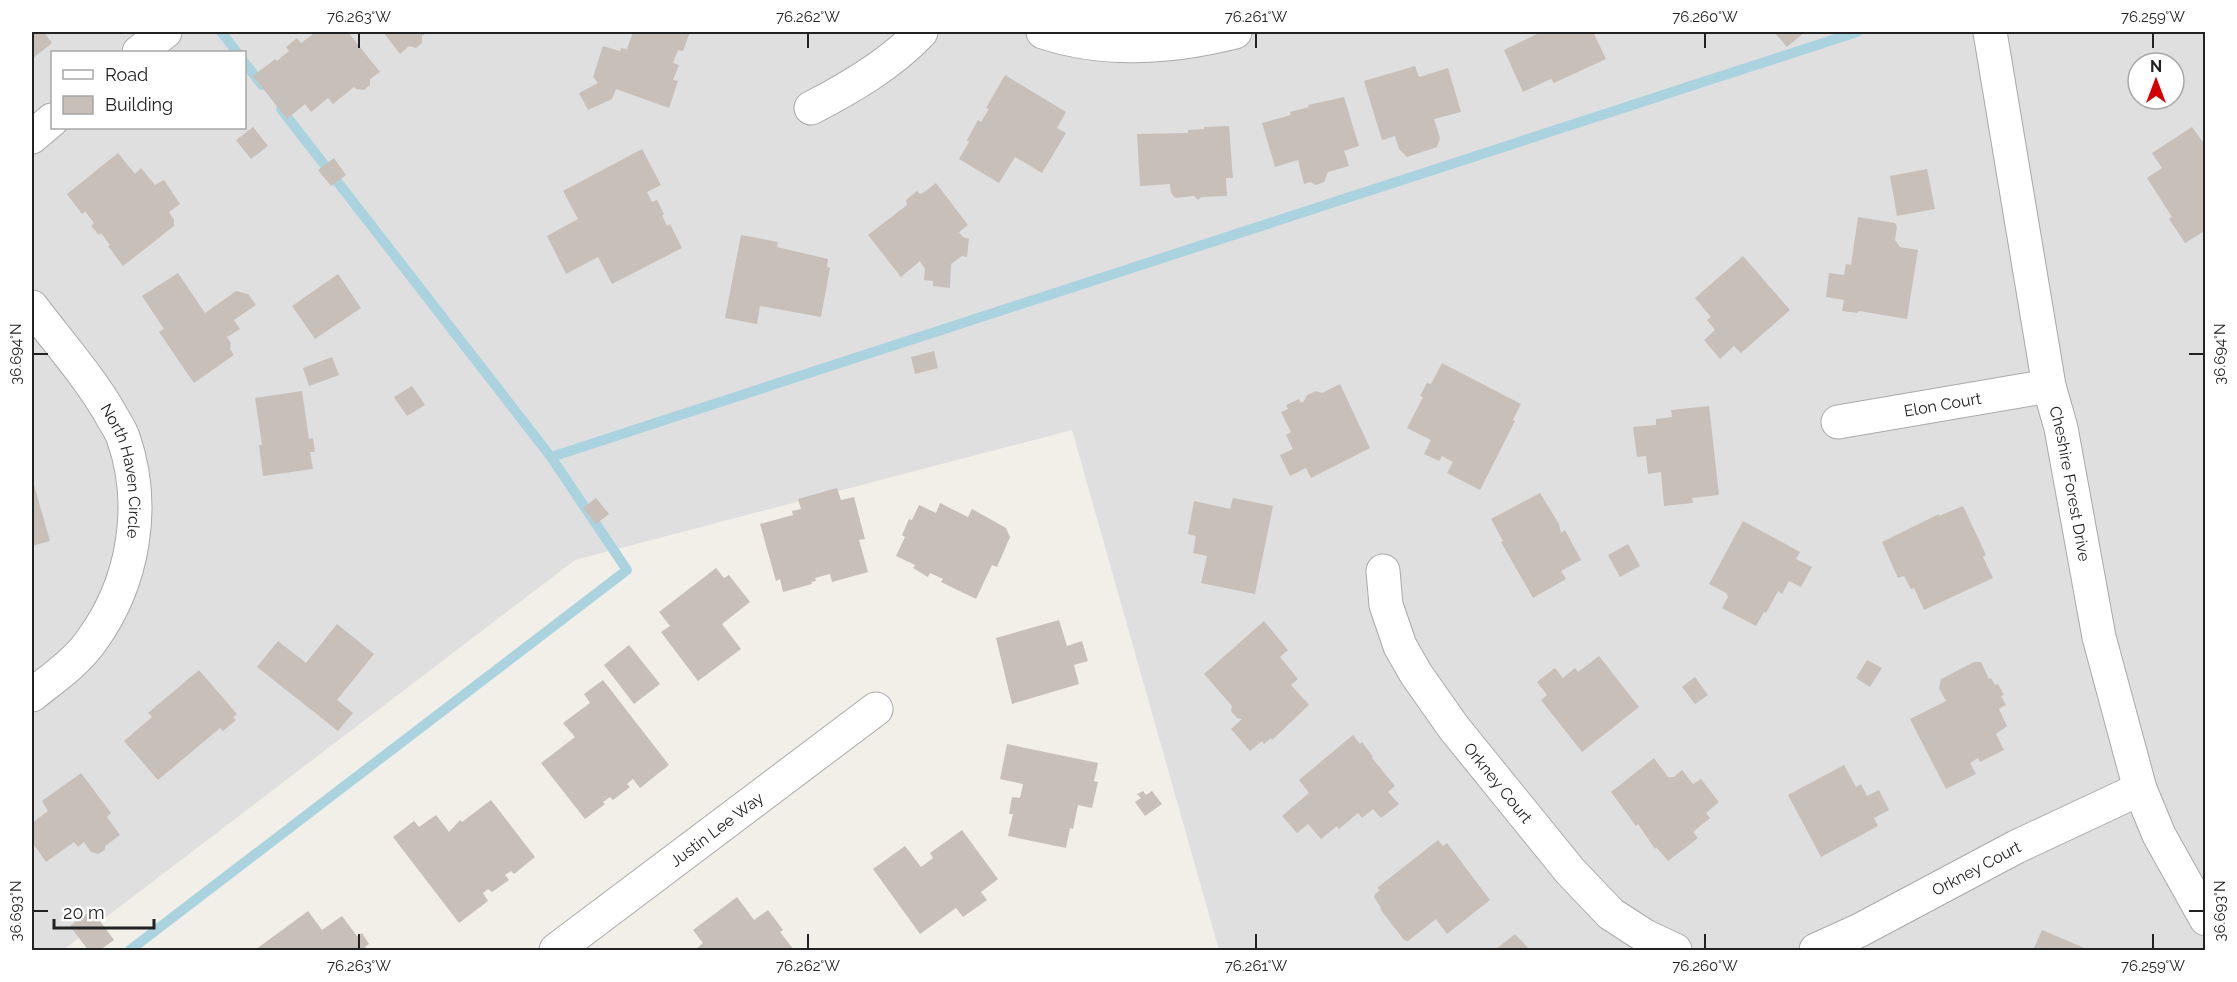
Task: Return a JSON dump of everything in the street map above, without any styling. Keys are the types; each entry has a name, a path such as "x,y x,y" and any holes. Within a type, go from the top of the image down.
{"street":[{"path":"140,51 165,32"},
{"path":"811,108 841,93 885,63 921,32"},
{"path":"1043,32 1103,45 1147,47 1190,42 1235,32"},
{"name":"Cheshire Forest Drive","path":"1990,32 2049,386 2061,428 2099,637 2140,789 2159,834 2205,919"},
{"path":"32,137 51,121"},
{"name":"North Haven Circle","path":"32,307 100,397 122,436 134,478 135,521 128,565 114,604 92,642 32,695"},
{"name":"Elon Court","path":"1838,422 2049,386"},
{"name":"Orkney Court","path":"1383,571 1386,605 1400,646 1416,674 1454,728 1570,871 1611,914 1645,936 1675,951"},
{"name":"Justin Lee Way","path":"565,948 876,709"},
{"name":"Orkney Court","path":"1816,951 2016,847 2140,789"}],"shaded area":[{"path":"32,32 2205,32 2205,950 1219,950 1072,430 575,560 63,950 32,950"}],"building":[{"path":"32,32 44,32 52,43 32,59"},
{"path":"310,32 348,32 380,72 370,79 370,85 364,90 354,87 333,104 328,98 311,112 305,104 287,119 253,76 289,51 286,47 297,38 301,43 313,34"},
{"path":"383,32 428,32 422,36 422,43 416,48 409,46 400,54"},
{"path":"633,32 690,32 683,51 678,50 673,63 679,65 673,80 678,81 669,108 616,89 612,99 588,110 579,93 598,83 593,77 603,46 620,51 621,48 627,49"},
{"path":"1541,32 1593,32 1606,59 1554,83 1551,79 1523,92 1504,50"},
{"path":"1774,32 1805,32 1787,47"},
{"path":"1415,66 1419,77 1448,68 1461,112 1434,119 1440,138 1437,147 1407,157 1399,149 1395,136 1382,140 1364,81"},
{"path":"1005,75 1066,112 1057,128 1066,133 1042,173 1015,157 999,183 959,159 978,120 981,122 989,109 986,108"},
{"path":"1344,97 1359,146 1344,151 1349,166 1328,172 1324,182 1316,185 1310,182 1304,184 1298,160 1275,167 1262,123 1291,115 1290,112 1309,107 1308,105"},
{"path":"1229,126 1233,178 1226,178 1227,196 1201,197 1198,200 1194,196 1175,198 1171,193 1170,184 1140,186 1137,134 1188,133 1188,130 1204,129 1204,127"},
{"path":"253,127 268,146 251,159 236,140"},
{"path":"2192,127 2206,146 2206,230 2185,243 2169,219 2172,217 2147,178 2162,168 2152,153"},
{"path":"642,149 661,185 647,192 652,202 657,200 667,226 670,224 682,248 612,284 598,257 566,274 547,236 578,219 563,191"},
{"path":"118,153 135,174 141,168 155,185 164,180 180,204 169,212 174,220 174,226 123,266 101,233 99,235 91,226 94,223 85,211 82,214 67,194"},
{"path":"334,158 346,175 331,186 318,170"},
{"path":"1927,169 1935,209 1897,216 1890,176"},
{"path":"936,183 968,225 959,232 963,237 969,239 967,257 962,256 951,264 950,288 933,286 933,281 924,280 925,269 920,261 901,277 868,235 907,205 906,200 917,191 920,194 923,193"},
{"path":"1858,217 1895,223 1897,227 1895,240 1900,247 1918,250 1907,319 1859,311 1857,313 1842,311 1844,300 1826,297 1829,273 1844,275 1846,264 1851,265"},
{"path":"741,235 778,242 777,247 828,259 827,267 830,268 821,317 760,306 757,324 725,318"},
{"path":"1743,256 1790,310 1741,353 1734,346 1720,359 1704,340 1715,330 1707,320 1711,317 1695,298"},
{"path":"178,273 205,313 236,291 248,294 256,305 234,320 240,329 227,337 234,355 194,383 159,332 164,329 142,296"},
{"path":"338,274 361,308 315,339 292,306"},
{"path":"934,351 938,368 915,374 911,357"},
{"path":"332,357 339,375 309,386 303,368"},
{"path":"1442,363 1521,404 1513,420 1515,421 1480,490 1447,473 1453,462 1442,456 1439,461 1424,454 1431,440 1407,428 1423,397 1420,396 1427,383 1431,384"},
{"path":"1340,384 1370,448 1311,478 1306,468 1290,476 1280,455 1293,449 1286,435 1291,432 1281,412 1288,409 1286,405 1299,399 1301,403 1307,395 1316,391 1322,393"},
{"path":"412,386 425,405 407,416 394,397"},
{"path":"302,391 309,439 313,438 315,452 310,452 313,469 263,476 259,445 262,445 255,398"},
{"path":"1709,406 1719,495 1692,498 1693,503 1664,506 1661,472 1648,474 1646,456 1637,457 1633,427 1656,425 1656,419 1672,417 1671,410"},
{"path":"32,478 50,541 32,546"},
{"path":"837,488 841,500 854,497 865,539 859,540 868,572 832,582 830,574 815,578 816,581 811,582 812,584 783,592 780,579 776,581 760,524 793,515 792,511 801,509 798,499"},
{"path":"1540,493 1559,524 1561,533 1565,530 1581,560 1561,571 1566,579 1533,598 1501,542 1503,541 1491,519"},
{"path":"596,498 609,514 596,524 583,508"},
{"path":"1233,498 1273,506 1255,594 1201,583 1207,556 1193,553 1196,536 1188,534 1194,501 1230,509"},
{"path":"940,503 968,517 972,509 1006,528 1010,537 997,567 992,565 976,599 941,582 943,579 930,573 928,577 913,568 915,565 896,556 905,537 902,535 909,519 912,520 919,505 936,513"},
{"path":"1963,506 1986,555 1983,557 1993,578 1924,610 1914,588 1911,589 1904,576 1898,578 1882,542 1939,514 1939,516"},
{"path":"1743,521 1800,552 1796,559 1812,567 1801,587 1789,581 1782,594 1778,591 1756,626 1722,608 1728,597 1726,593 1709,584"},
{"path":"1628,544 1640,566 1620,577 1608,555"},
{"path":"716,568 724,578 729,575 750,602 722,624 741,649 698,681 661,632 670,626 659,612"},
{"path":"1059,620 1067,646 1082,641 1088,661 1074,665 1079,684 1012,704 996,638"},
{"path":"1264,621 1288,650 1280,657 1298,679 1291,685 1309,705 1272,740 1271,738 1264,744 1262,741 1250,751 1231,729 1242,719 1237,718 1231,711 1232,706 1204,674"},
{"path":"337,624 374,654 337,700 353,713 338,731 257,667 278,641 306,663"},
{"path":"629,645 660,684 634,704 604,665"},
{"path":"1599,656 1639,707 1582,752 1541,700 1547,695 1537,682 1555,668 1563,678 1575,668 1578,672"},
{"path":"1867,660 1882,668 1870,687 1856,678"},
{"path":"1974,662 1981,662 1989,679 1991,678 1995,685 1998,684 2004,695 2001,696 2006,705 1999,709 2007,726 1996,734 2004,750 1980,762 1978,758 1970,763 1976,774 1946,789 1910,719 1946,701 1939,688 1941,679"},
{"path":"199,670 237,714 233,717 236,720 223,731 220,728 158,780 124,741 152,717 148,713"},
{"path":"1695,677 1708,695 1695,704 1682,687"},
{"path":"603,680 669,765 640,788 633,779 627,784 630,787 613,800 610,797 603,802 605,804 585,819 541,763 575,737 563,723 590,703 584,694"},
{"path":"1353,735 1360,744 1362,742 1395,786 1388,792 1399,804 1381,818 1373,809 1362,818 1358,813 1339,829 1337,826 1321,839 1308,824 1297,833 1282,816 1309,793 1299,780"},
{"path":"1007,744 1098,763 1094,781 1098,782 1092,808 1078,805 1066,848 1008,836 1013,814 1009,814 1012,797 1020,798 1023,784 1000,779"},
{"path":"1654,758 1668,777 1674,777 1682,770 1693,784 1701,779 1719,802 1706,813 1710,818 1693,832 1698,838 1668,861 1656,847 1655,849 1638,824 1636,826 1611,792"},
{"path":"1844,765 1856,787 1861,784 1867,796 1879,790 1889,810 1874,818 1878,826 1821,857 1788,795"},
{"path":"81,773 111,813 107,817 120,835 98,854 91,852 84,842 78,847 74,842 46,862 32,842 32,823 48,811 42,801"},
{"path":"1143,791 1146,795 1152,791 1162,804 1145,816 1135,802 1141,798 1137,794"},
{"path":"491,800 535,857 514,874 511,871 505,875 509,880 492,892 488,889 483,893 488,901 459,923 393,837 414,821 419,827 436,815 449,832 460,820 462,822"},
{"path":"962,830 998,879 981,892 987,900 963,917 956,908 920,934 873,869 905,846 921,867 933,858 930,853"},
{"path":"1438,840 1443,846 1447,843 1490,900 1447,934 1436,919 1408,941 1404,940 1380,909 1374,897 1380,890 1377,888"},
{"path":"737,897 754,920 768,910 783,930 780,932 794,950 695,950 703,943 693,930"},
{"path":"92,910 114,940 100,950 88,950 70,926"},
{"path":"308,911 322,930 342,916 357,936 362,933 369,944 365,947 367,950 255,950"},
{"path":"2042,930 2089,950 2033,950"},
{"path":"1515,934 1530,950 1495,950"}],"waterway":[{"path":"221,32 236,51"},
{"path":"551,457 1857,32"},
{"path":"246,65 262,85"},
{"path":"130,950 627,570 551,457 281,109"}]}
